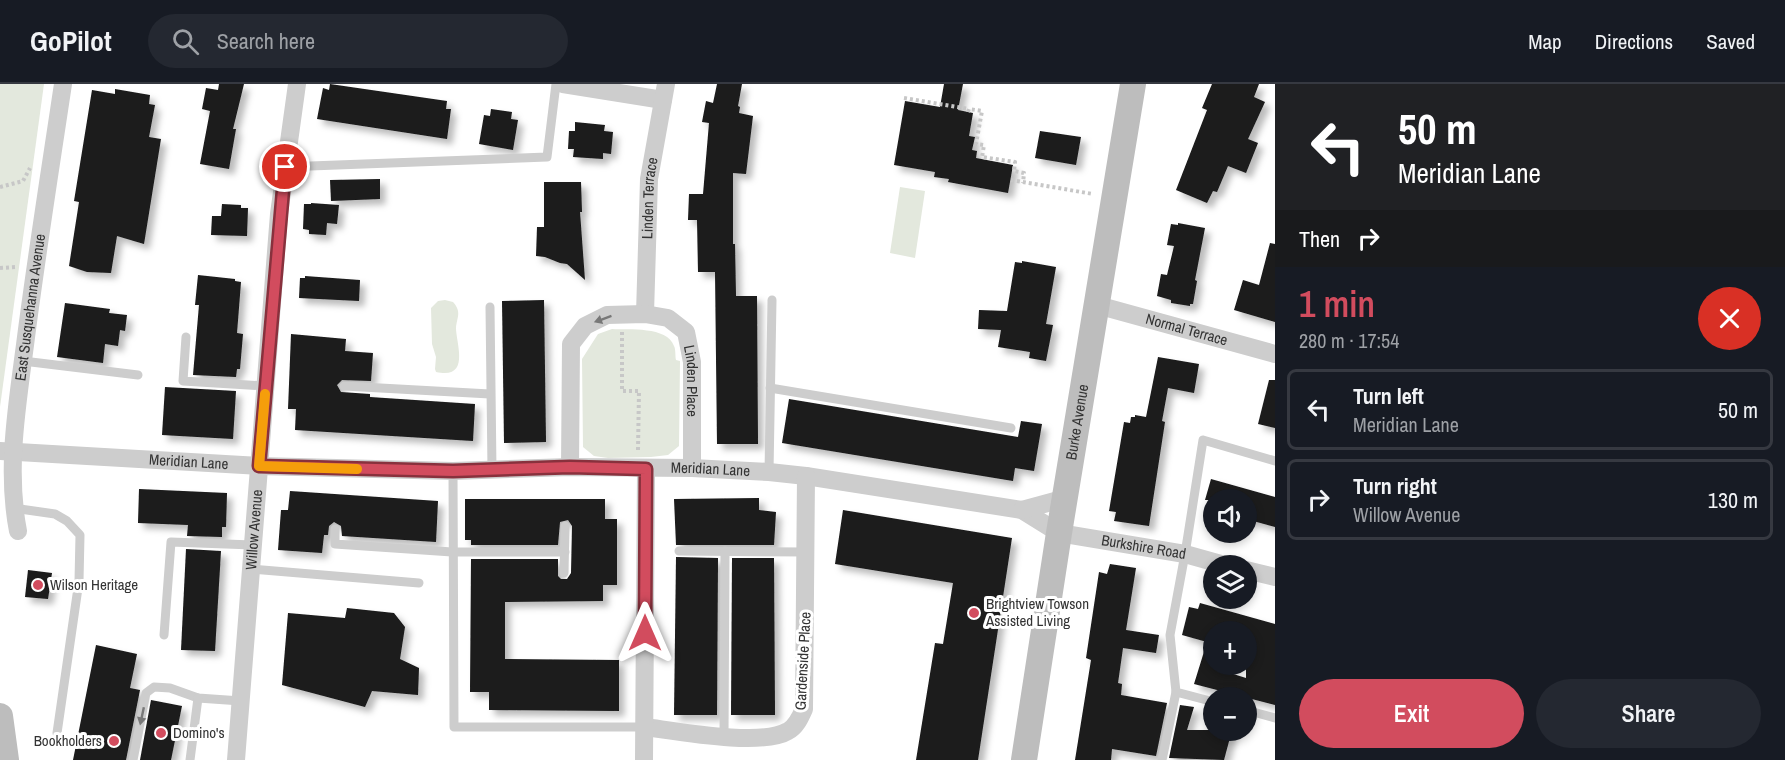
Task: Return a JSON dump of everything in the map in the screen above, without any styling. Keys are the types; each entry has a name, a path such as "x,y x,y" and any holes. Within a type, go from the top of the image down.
{"street":[{"name":"East Susquehanna Avenue","path":"18,531 7,452 23,361 63,84"},
{"name":"Willow Avenue","path":"236,760 285,167 297,84"},
{"path":"563,84 665,92"},
{"name":"Burke Avenue","path":"1024,760 1133,84"},
{"name":"Linden Terrace","path":"645,314 649,178 665,92"},
{"name":"Normal Terrace","path":"1097,305 1275,354"},
{"name":"Linden Place","path":"570,467 571,344 585,326 607,315 645,314 668,318 686,332 692,362 692,468"},
{"name":"Meridian Lane","path":"7,452 259,466 453,471 570,467 692,468 769,472 1022,510 1059,533"},
{"path":"644,760 646,469"},
{"name":"Gardenside Place","path":"645,727 724,736 775,736 787,732 800,718 804,709 806,476"},
{"name":"Meridian Lane","path":"1022,510 1066,498"},
{"name":"Burkshire Road","path":"1059,533 1203,559"},
{"path":"1257,573 1275,578"},
{"path":"0,716 6,760"}],"lane":[{"path":"285,167 547,157 556,84"},
{"path":"769,472 771,300"},
{"path":"490,307 492,470"},
{"path":"186,337 183,381 266,386"},
{"path":"23,361 138,375"},
{"path":"344,386 490,394"},
{"path":"770,388 1011,428"},
{"path":"1162,760 1176,692 1170,635 1203,440 1275,461"},
{"path":"453,471 454,727 645,727"},
{"path":"13,508 56,514 67,520 80,536 79,581 57,733"},
{"path":"564,573 565,526"},
{"path":"335,529 335,544 452,552 565,552"},
{"path":"164,635 171,542 253,545"},
{"path":"679,551 806,552"},
{"path":"724,736 725,551"},
{"path":"251,569 419,583"},
{"path":"133,760 146,693 154,687 170,688 198,699 241,701"},
{"path":"1176,692 1203,699"},
{"path":"190,760 198,699"},
{"path":"1257,713 1275,718"}],"path":[{"path":"904,98 981,111 976,144 984,145 982,157 1015,162 1014,171 1024,173 1023,183"},
{"path":"0,187 23,181 29,171 31,161"},
{"path":"1011,180 1098,195"},
{"path":"622,315 622,391 639,391 638,450"}],"shaded area":[{"path":"0,84 44,84 0,407"},
{"path":"900,187 925,191 915,258 890,253"},
{"path":"438,301 453,302 457,309 456,328 459,351 458,366 454,371 447,373 436,372 435,369 431,308"},
{"path":"612,329 656,332 664,335 674,346 676,360 680,361 679,446 668,455 608,458 594,456 583,447 582,359 598,334"}],"building":[{"path":"219,84 244,84 233,129 236,129 229,169 200,164 210,111 202,109 206,88 218,90"},
{"path":"330,84 447,101 446,109 451,109 447,139 317,119 323,88 329,90"},
{"path":"717,84 742,84 739,113 753,116 746,174 733,173 733,244 735,244 736,296 757,296 758,444 717,444 715,272 698,272 697,220 688,220 689,194 703,194 709,123 702,122 706,101 713,103"},
{"path":"944,84 963,84 958,110 973,113 969,136 975,137 972,150 977,151 976,158 1013,165 1008,193 948,182 949,179 934,177 935,172 894,165 905,101 940,107"},
{"path":"1212,84 1259,84 1254,97 1265,102 1248,139 1258,143 1246,173 1228,166 1217,192 1213,191 1207,203 1176,190 1207,110 1202,108"},
{"path":"115,89 150,95 149,104 155,105 149,137 161,139 144,244 117,236 111,273 87,272 69,266 79,202 74,201 92,90 115,94"},
{"path":"491,109 512,112 511,119 518,120 513,150 479,144 484,115 490,116"},
{"path":"575,122 605,125 604,131 613,132 611,154 603,153 603,159 573,157 574,149 568,149 569,131 575,131"},
{"path":"1040,131 1081,137 1076,165 1035,158"},
{"path":"380,179 380,199 331,201 330,180"},
{"path":"544,182 581,182 582,212 580,212 585,280 567,264 536,256 537,227 544,227"},
{"path":"222,204 241,205 241,208 248,208 247,236 211,235 212,216 221,216"},
{"path":"304,204 339,205 337,224 327,223 326,235 309,234 309,230 303,229"},
{"path":"1178,223 1205,228 1193,304 1190,306 1171,303 1171,300 1157,296 1161,274 1167,275 1174,246 1167,245 1171,224 1178,225"},
{"path":"1270,243 1275,244 1275,322 1234,310 1243,280 1259,285"},
{"path":"1022,261 1056,267 1046,324 1053,325 1046,361 1029,358 1030,352 998,347 1001,330 978,329 979,310 1007,311 1015,262 1022,263"},
{"path":"198,275 235,279 241,282 237,333 243,334 240,369 237,369 236,377 193,375 199,305 195,305"},
{"path":"305,276 360,280 359,301 299,298 300,278 305,278"},
{"path":"544,300 546,442 504,443 502,301"},
{"path":"65,303 110,309 109,313 127,315 125,331 120,330 118,346 105,344 103,363 57,357"},
{"path":"291,334 346,339 345,351 373,353 371,381 342,380 337,385 341,392 370,394 370,397 475,404 473,441 295,430 296,409 288,409"},
{"path":"1158,357 1199,364 1194,393 1168,388 1149,526 1114,521 1116,512 1109,511 1124,422 1130,423 1131,417 1135,415 1146,417"},
{"path":"1269,380 1275,380 1275,428 1258,424"},
{"path":"165,387 236,391 233,439 162,435"},
{"path":"789,399 1018,437 1021,421 1042,424 1034,471 1015,468 1013,481 782,443"},
{"path":"1211,479 1247,489 1208,489"},
{"path":"139,489 227,493 226,527 222,527 222,537 187,536 188,525 138,523"},
{"path":"290,491 438,501 436,542 342,536 341,526 334,522 329,526 328,535 324,535 322,553 278,550 281,510 288,510"},
{"path":"1257,492 1275,497 1275,527 1257,522"},
{"path":"759,498 759,510 776,512 774,545 676,545 674,499"},
{"path":"465,499 605,499 605,519 617,519 617,585 603,585 603,601 505,602 505,659 619,660 619,711 489,710 489,692 470,692 471,559 558,559 558,576 561,579 567,579 571,573 572,526 568,520 560,522 558,545 471,545 471,540 465,540"},
{"name":"Brightview Towson Assisted Living","path":"843,510 1012,538 978,760 916,760 935,643 943,644 953,583 835,564"},
{"path":"186,549 221,551 215,651 181,650"},
{"path":"676,557 718,558 717,715 674,715"},
{"path":"732,558 774,558 775,715 731,715"},
{"path":"1110,564 1136,568 1126,630 1159,635 1156,653 1123,648 1118,683 1122,684 1121,695 1167,703 1156,756 1112,749 1111,760 1075,760 1091,660 1086,658 1099,572 1107,574"},
{"name":"Wilson Heritage","path":"28,570 52,573 48,599 25,597"},
{"path":"1200,603 1203,604 1203,609 1221,609 1275,624 1275,705 1257,700 1257,687 1206,687 1194,684 1203,655 1203,675 1236,675 1246,678 1246,675 1257,675 1257,621 1203,621 1203,641 1182,635 1189,607 1198,609"},
{"path":"347,608 394,613 405,627 400,659 419,668 418,695 372,691 365,707 282,685 288,613 345,618"},
{"path":"96,645 137,654 130,688 140,690 126,760 73,760"},
{"name":"Domino's","path":"151,700 182,706 171,760 140,760"},
{"path":"1180,705 1194,707 1187,730 1203,730 1203,741 1229,741 1224,760 1169,758"}],"slow traffic":[{"path":"265,394 259,466 357,469"}],"place":[{"name":"Wilson Heritage","path":"38,585"},
{"name":"Brightview Towson Assisted Living","path":"974,613"},
{"name":"Domino's","path":"161,733"},
{"name":"Bookholders","path":"114,741"}],"route":[{"path":"285,167 279,214 259,466 453,471 570,467 646,469 645,633"}]}
